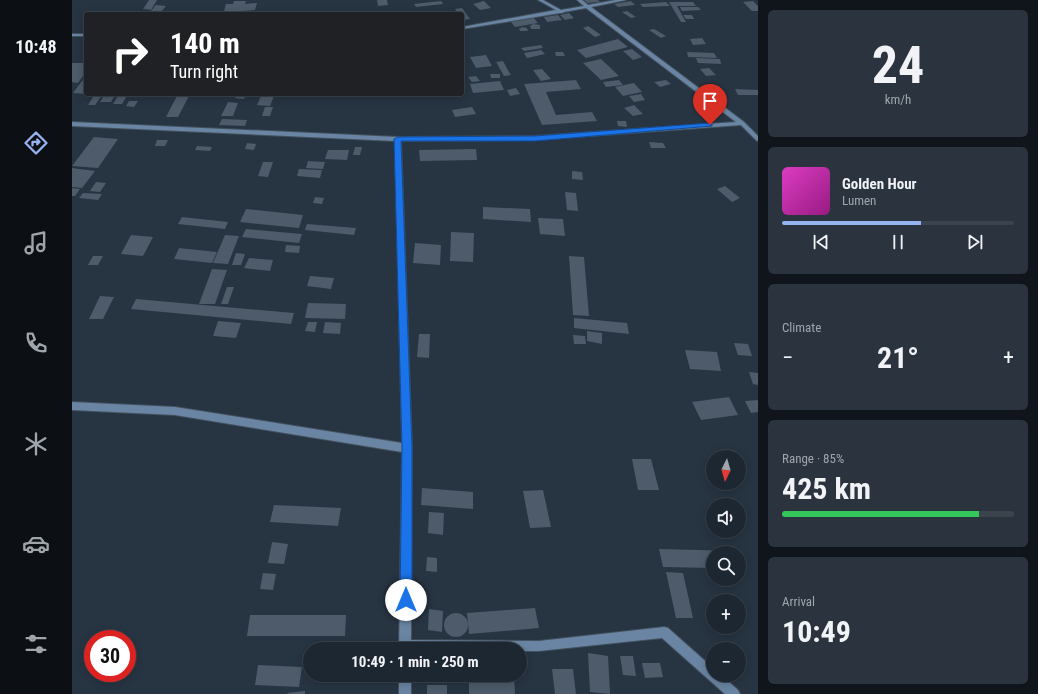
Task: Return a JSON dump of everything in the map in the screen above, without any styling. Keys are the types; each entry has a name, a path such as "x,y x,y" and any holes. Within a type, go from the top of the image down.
{"street":[{"path":"540,0 562,12"},
{"path":"579,0 742,122 758,139"},
{"path":"464,28 562,12 624,0"},
{"path":"72,35 84,35"},
{"path":"72,124 398,139 535,138 742,122"},
{"path":"398,139 407,448 405,642"},
{"path":"72,406 176,411 407,448"},
{"path":"527,646 664,632 734,694"},
{"path":"405,682 405,694"}],"building":[{"path":"149,0 157,0 151,10 143,9"},
{"path":"377,0 387,0 388,5 378,6"},
{"path":"584,0 598,0 600,2 587,3"},
{"path":"234,1 246,1 245,4 257,3 255,10 243,12 224,11 226,4 233,4"},
{"path":"441,1 443,4 416,7 414,4"},
{"path":"484,1 491,8 480,10 473,4"},
{"path":"631,1 635,5 618,7 614,4"},
{"path":"753,1 758,6 758,11 752,11 743,2"},
{"path":"666,2 670,6 643,7 640,4"},
{"path":"669,2 693,2 696,6 677,6 686,22 681,22"},
{"path":"156,5 166,6 161,12 150,12"},
{"path":"680,7 698,7 701,10 682,11"},
{"path":"462,8 470,19 464,20 464,12 457,12 455,9"},
{"path":"627,11 636,17 631,18 622,12"},
{"path":"569,13 574,18 565,20 560,15"},
{"path":"558,15 562,20 547,22 544,17"},
{"path":"683,15 692,15 694,19 686,19"},
{"path":"533,17 538,23 515,27 510,21"},
{"path":"533,24 540,25 540,29 531,29 530,26"},
{"path":"588,26 601,35 595,37 583,28"},
{"path":"522,27 527,28 528,31 520,31 519,29"},
{"path":"654,29 666,36 661,38 649,30"},
{"path":"702,38 706,44 693,45 690,39"},
{"path":"618,39 628,47 586,58 577,50"},
{"path":"541,45 543,48 524,51 521,48"},
{"path":"632,49 642,57 633,60 623,51"},
{"path":"541,50 545,54 527,58 524,53"},
{"path":"555,52 563,52 565,56 556,56"},
{"path":"687,52 714,53 717,58 688,57"},
{"path":"486,55 492,66 476,68 470,57"},
{"path":"696,58 720,59 721,64 698,63"},
{"path":"601,59 619,76 601,80 583,63"},
{"path":"503,61 511,75 504,76 496,62"},
{"path":"72,63 84,63 84,76 78,83 72,82"},
{"path":"709,68 716,75 706,76 700,69"},
{"path":"542,69 551,79 541,81 533,70"},
{"path":"490,74 500,74 500,78 491,78"},
{"path":"476,76 480,81 472,82 468,77"},
{"path":"576,80 581,89 546,92 556,115 592,112 597,121 542,125 524,84"},
{"path":"619,80 623,85 606,87 603,82"},
{"path":"666,80 671,84 660,87 654,82"},
{"path":"82,81 84,81 84,94 73,93"},
{"path":"500,81 504,90 473,93 470,84"},
{"path":"634,83 642,92 623,96 615,87"},
{"path":"516,88 520,94 510,96 507,90"},
{"path":"735,89 758,90 758,95 738,95"},
{"path":"641,94 645,100 634,102 629,96"},
{"path":"94,96 102,96 95,105 88,105"},
{"path":"104,96 114,96 111,102 100,102"},
{"path":"118,96 127,96 122,104 113,104"},
{"path":"177,96 189,96 178,117 166,117"},
{"path":"236,96 245,96 244,99 235,98"},
{"path":"261,96 274,96 270,106 257,105"},
{"path":"129,101 138,101 134,107 126,106"},
{"path":"228,102 238,103 233,116 221,116"},
{"path":"634,105 643,114 633,116 624,108"},
{"path":"265,107 273,107 270,116 262,116"},
{"path":"472,107 476,114 455,117 452,110"},
{"path":"222,119 247,120 245,126 219,125"},
{"path":"617,121 626,121 627,127 618,126"},
{"path":"94,137 118,139 98,168 72,166"},
{"path":"157,140 168,140 165,146 155,146"},
{"path":"649,142 663,143 666,148 651,148"},
{"path":"247,143 256,144 254,150 245,149"},
{"path":"197,146 212,147 210,151 195,150"},
{"path":"355,147 362,147 360,155 353,155"},
{"path":"476,149 477,160 420,161 419,150"},
{"path":"328,150 349,150 347,160 325,159"},
{"path":"308,161 325,162 323,169 306,168"},
{"path":"263,162 273,162 268,177 258,176"},
{"path":"72,168 95,171 82,188 72,187"},
{"path":"299,169 322,170 320,178 297,176"},
{"path":"572,171 582,172 583,180 572,179"},
{"path":"96,182 106,183 100,192 90,191"},
{"path":"725,186 740,198 732,202 717,189"},
{"path":"72,188 80,189 75,196 72,196"},
{"path":"565,192 576,193 578,211 567,210"},
{"path":"83,193 102,194 98,200 79,198"},
{"path":"315,197 324,198 322,204 313,203"},
{"path":"483,207 530,209 531,222 483,219"},
{"path":"246,209 303,215 299,228 240,222"},
{"path":"182,217 228,222 225,229 178,224"},
{"path":"538,218 563,219 565,236 540,234"},
{"path":"307,224 356,228 354,235 305,230"},
{"path":"246,229 302,234 299,243 242,237"},
{"path":"451,232 474,233 473,262 450,261"},
{"path":"131,235 153,237 143,256 121,254"},
{"path":"225,235 239,236 228,264 213,263"},
{"path":"415,243 441,245 440,265 413,263"},
{"path":"286,245 300,246 299,253 285,252"},
{"path":"179,248 217,252 212,263 174,259"},
{"path":"236,253 245,254 241,265 232,265"},
{"path":"93,256 103,256 98,265 88,265"},
{"path":"569,256 584,257 589,316 573,315"},
{"path":"249,258 273,260 270,271 244,268"},
{"path":"212,269 227,270 215,304 199,304"},
{"path":"310,276 334,278 331,289 307,286"},
{"path":"227,287 234,287 228,304 221,304"},
{"path":"100,296 114,297 103,319 89,319"},
{"path":"136,299 294,313 291,324 131,309"},
{"path":"308,303 346,304 345,319 305,318"},
{"path":"574,318 627,323 629,334 574,328"},
{"path":"218,321 241,323 236,338 213,336"},
{"path":"308,322 317,322 315,332 305,331"},
{"path":"325,322 341,323 340,334 323,333"},
{"path":"587,331 602,333 602,344 587,341"},
{"path":"419,334 430,334 429,358 417,357"},
{"path":"573,335 585,336 586,344 574,344"},
{"path":"734,343 748,344 752,356 738,355"},
{"path":"685,350 717,352 721,371 690,369"},
{"path":"749,372 758,373 758,385 753,384"},
{"path":"729,397 738,415 701,420 692,402"},
{"path":"758,400 758,412 751,413 745,401"},
{"path":"632,459 651,459 659,490 638,490"},
{"path":"422,488 473,492 473,509 421,505"},
{"path":"543,490 551,527 530,528 523,491"},
{"path":"274,505 341,508 338,526 270,522"},
{"path":"429,512 444,513 443,535 428,533"},
{"path":"272,542 288,544 284,564 268,563"},
{"path":"659,549 706,550 706,568 663,567"},
{"path":"427,557 437,558 437,572 426,571"},
{"path":"666,572 683,573 693,618 676,618"},
{"path":"263,573 276,574 273,590 260,589"},
{"path":"535,608 539,628 469,634 467,613"},
{"path":"429,609 443,611 442,632 428,630"},
{"path":"456,613 461,614 467,620 467,630 461,636 456,637 451,636 445,630 444,625 445,620 451,614"},
{"path":"250,615 346,615 345,636 247,636"},
{"path":"588,653 608,656 610,694 590,692"},
{"path":"620,656 633,656 636,676 623,675"},
{"path":"642,663 660,663 663,677 645,678"},
{"path":"258,665 302,667 299,687 255,685"},
{"path":"552,669 573,669 576,694 555,694"},
{"path":"469,682 514,682 515,694 469,694"},
{"path":"427,685 447,685 447,694 427,694"},
{"path":"305,691 305,694 287,693"}],"route":[{"path":"406,600 407,448 398,139 535,138 710,125"}]}
